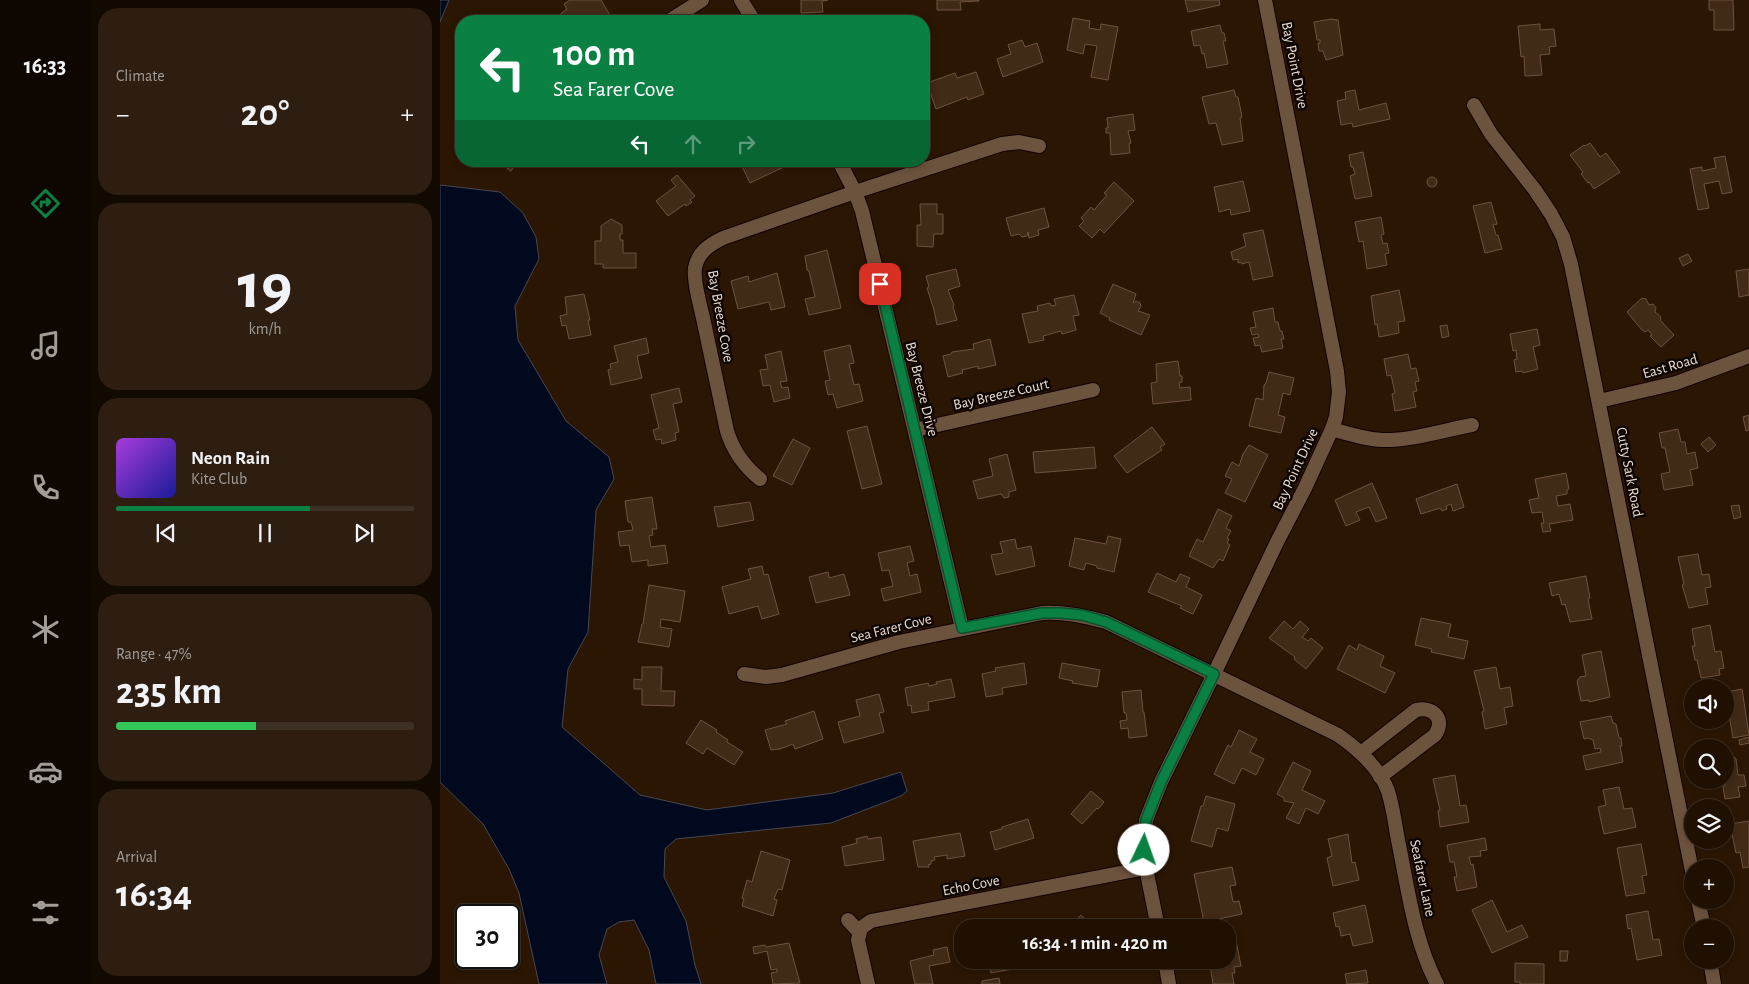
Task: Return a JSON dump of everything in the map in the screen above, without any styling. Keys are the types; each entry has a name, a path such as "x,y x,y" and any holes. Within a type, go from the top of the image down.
{"street":[{"path":"678,15 702,0"},
{"path":"741,0 750,15"},
{"name":"Bay Point Drive","path":"1156,919 1144,850 1146,820 1161,782 1305,488 1336,417 1339,392 1337,371 1265,0"},
{"name":"Cutty Sark Road","path":"1474,105 1491,134 1546,206 1563,237 1571,264 1690,859"},
{"name":"Bay Breeze Cove","path":"760,479 738,458 730,443 727,431 698,296 695,269 703,250 723,238 1002,144 1019,142 1039,146"},
{"name":"Bay Breeze Drive","path":"842,167 862,211 962,628"},
{"name":"East Road","path":"1600,402 1676,383 1749,356"},
{"name":"Bay Breeze Court","path":"915,430 1093,390"},
{"path":"1332,428 1353,435 1384,440 1472,425"},
{"name":"Sea Farer Cove","path":"744,674 766,677 782,675 891,644 962,628 1042,613 1060,613 1082,615 1106,622 1214,674"},
{"name":"Seafarer Lane","path":"1214,674 1338,735 1361,753 1380,777 1388,791 1423,954 1437,984"},
{"path":"1361,753 1416,710 1430,710 1434,713 1440,726 1435,735 1380,777"},
{"name":"Echo Cove","path":"860,932 865,924 871,921 1146,868"},
{"path":"848,920 860,932 858,940 868,984"},
{"path":"1166,969 1169,984"},
{"path":"1712,969 1714,984"}],"water":[{"path":"440,0 449,0 440,22"},
{"path":"440,185 500,192 523,213 536,237 539,259 515,306 518,340 566,421 609,457 614,479 596,510 588,632 568,669 562,727 640,795 707,810 833,793 901,772 907,791 901,796 831,823 676,839 665,849 664,877 686,921 701,984 656,984 649,950 634,920 619,922 607,929 599,955 607,984 539,984 519,893 509,869 483,824 440,782"}],"building":[{"path":"570,0 601,0 610,15 559,15 567,9 564,4"},
{"path":"801,0 828,0 822,1 823,12 801,13"},
{"path":"937,0 979,1 960,2 961,10 937,10"},
{"path":"1185,0 1219,0 1220,5 1188,12"},
{"path":"1709,0 1733,0 1734,30 1714,30 1714,10 1709,10"},
{"path":"1073,18 1090,21 1089,28 1100,30 1101,24 1118,27 1108,80 1091,77 1097,46 1085,44 1083,54 1067,50"},
{"path":"1331,19 1338,20 1343,55 1326,60 1323,51 1319,51 1318,43 1320,43 1320,40 1317,40 1314,22"},
{"path":"1540,24 1540,30 1554,29 1556,46 1549,47 1550,54 1540,55 1542,75 1525,76 1524,56 1521,57 1518,26"},
{"path":"1220,25 1226,41 1223,41 1228,64 1207,68 1200,45 1194,46 1191,31"},
{"path":"1022,40 1025,47 1037,43 1043,62 1003,77 997,59 1011,54 1008,45"},
{"path":"976,72 984,94 968,100 967,97 936,109 930,92 930,82 955,73 957,78"},
{"path":"1234,90 1236,97 1238,97 1242,117 1240,118 1243,141 1222,145 1216,123 1209,124 1202,97"},
{"path":"1355,90 1359,110 1386,103 1390,119 1353,127 1352,123 1341,125 1337,101 1346,99 1345,92"},
{"path":"1133,114 1135,130 1128,131 1131,143 1129,144 1130,153 1111,155 1110,133 1106,133 1106,128 1108,128 1107,118"},
{"path":"1590,143 1600,157 1606,153 1620,172 1594,189 1581,174 1583,172 1570,155"},
{"path":"1363,152 1372,196 1355,199 1350,176 1355,174 1353,167 1351,167 1349,155"},
{"path":"1725,156 1732,192 1722,194 1719,181 1704,184 1709,208 1698,210 1690,169 1702,167 1702,171 1716,168 1714,158"},
{"path":"505,167 514,167 511,171"},
{"path":"742,167 784,167 750,183"},
{"path":"677,175 695,196 690,200 692,202 686,206 685,204 668,216 656,201 676,186 671,180"},
{"path":"1432,177 1437,182 1432,187 1427,182"},
{"path":"1243,181 1250,211 1231,215 1230,209 1219,212 1214,187"},
{"path":"1114,182 1134,201 1104,233 1100,229 1092,238 1079,226 1084,221 1081,218 1091,207 1094,210 1107,195 1104,193"},
{"path":"1491,202 1497,224 1493,225 1502,249 1485,253 1473,206"},
{"path":"920,204 937,204 937,214 943,214 943,234 934,234 933,247 917,246 917,225 921,225"},
{"path":"1044,208 1049,227 1038,230 1039,235 1029,238 1028,232 1027,236 1022,237 1019,234 1011,236 1006,218"},
{"path":"1381,217 1384,234 1381,235 1383,244 1387,243 1389,253 1385,254 1387,265 1367,269 1363,241 1359,242 1355,222"},
{"path":"611,219 622,225 620,240 623,240 623,253 636,253 636,268 603,268 603,264 595,264 595,241 601,241 601,226"},
{"path":"1263,230 1273,276 1253,280 1249,262 1238,263 1238,259 1233,260 1231,252 1246,246 1243,234"},
{"path":"827,250 841,308 809,315 805,299 815,297 805,256"},
{"path":"1688,254 1692,261 1683,266 1679,258"},
{"path":"956,269 960,286 948,290 957,320 937,325 927,288 929,287 926,276"},
{"path":"1749,269 1749,295 1739,297 1736,271"},
{"path":"777,273 785,307 771,310 769,302 738,309 731,281 748,276 749,282"},
{"path":"1113,284 1136,294 1133,303 1136,301 1140,303 1141,306 1138,311 1150,315 1141,335 1109,320 1110,318 1100,313"},
{"path":"1399,290 1405,321 1398,322 1399,333 1379,337 1377,324 1375,325 1371,296"},
{"path":"584,294 590,320 588,320 591,335 569,339 566,325 562,326 560,316 567,314 565,297"},
{"path":"1074,295 1079,315 1073,316 1076,330 1062,334 1061,331 1043,336 1044,340 1029,343 1022,314 1038,311 1037,306 1050,303 1051,306 1056,305 1054,299"},
{"path":"1642,298 1646,299 1649,305 1653,304 1656,308 1655,312 1660,316 1660,320 1674,335 1661,347 1650,336 1652,335 1648,330 1645,332 1642,330 1627,312"},
{"path":"1273,308 1275,322 1278,322 1284,339 1281,339 1283,348 1262,352 1260,345 1255,346 1253,338 1259,337 1258,334 1252,335 1250,328 1256,327 1253,312"},
{"path":"1447,325 1449,336 1442,338 1440,326"},
{"path":"1537,329 1540,345 1533,347 1538,369 1523,373 1522,371 1516,372 1514,360 1517,359 1516,350 1513,351 1510,334"},
{"path":"646,338 649,353 637,356 642,378 611,385 608,370 611,369 610,364 618,362 614,346"},
{"path":"990,339 996,365 978,369 978,366 962,370 963,373 948,377 943,356 952,352 974,349 973,344"},
{"path":"850,345 854,363 849,364 854,385 859,384 863,401 837,408 833,394 828,395 825,381 830,380 824,351"},
{"path":"781,351 787,381 780,382 782,388 788,387 790,398 774,402 770,385 763,386 760,370 768,369 765,355"},
{"path":"1408,354 1411,369 1416,368 1419,381 1415,382 1417,391 1413,392 1416,407 1395,411 1392,394 1395,393 1391,375 1387,376 1384,359"},
{"path":"1178,361 1180,376 1182,376 1182,382 1179,383 1180,388 1190,387 1191,400 1153,404 1151,383 1157,382 1156,364"},
{"path":"1269,372 1294,378 1290,395 1283,393 1278,415 1285,417 1281,433 1249,426 1256,398 1263,400 1264,385"},
{"path":"679,388 682,402 673,404 679,432 675,433 676,440 662,444 661,439 656,440 653,430 659,428 651,395"},
{"path":"1749,415 1749,430 1746,431 1743,417"},
{"path":"867,426 882,484 862,489 847,431"},
{"path":"1152,427 1165,444 1160,447 1162,450 1127,473 1114,456"},
{"path":"1678,429 1681,442 1685,442 1687,454 1695,452 1698,468 1690,470 1693,485 1664,490 1661,474 1670,472 1665,448 1662,448 1659,433"},
{"path":"1709,437 1716,445 1708,452 1701,444"},
{"path":"793,439 810,448 792,485 773,476"},
{"path":"1249,445 1268,455 1245,502 1225,493 1232,479 1225,476 1232,462 1239,466 1243,454"},
{"path":"1094,447 1096,468 1035,473 1033,452"},
{"path":"1007,454 1016,490 1009,492 1009,497 1004,498 1001,494 978,499 973,481 993,476 989,459"},
{"path":"1566,473 1569,489 1567,494 1556,496 1558,506 1570,504 1573,520 1549,524 1551,531 1543,532 1541,523 1544,523 1542,512 1532,513 1529,500 1539,498 1535,479"},
{"path":"1372,483 1387,518 1376,522 1369,507 1356,512 1360,520 1346,526 1335,500"},
{"path":"1457,484 1464,507 1453,511 1451,504 1442,511 1440,508 1421,514 1416,499"},
{"path":"652,497 657,529 652,529 653,535 649,536 651,547 665,545 668,563 648,566 648,560 632,562 629,545 620,546 618,532 633,530 631,522 628,522 625,501"},
{"path":"750,502 754,520 718,527 714,507"},
{"path":"1739,505 1741,517 1734,519 1731,506"},
{"path":"1218,509 1232,516 1226,528 1231,531 1227,538 1229,539 1227,543 1230,545 1223,561 1219,559 1213,568 1189,556 1197,539 1203,542"},
{"path":"1108,536 1121,539 1114,572 1086,563 1084,570 1069,566 1075,538 1106,544"},
{"path":"1015,539 1017,549 1031,546 1035,566 996,575 991,555 1003,553 1000,542"},
{"path":"910,546 914,561 907,563 910,576 917,574 921,592 884,601 881,589 893,586 889,570 882,571 878,553"},
{"path":"1698,554 1702,575 1709,574 1711,587 1705,588 1708,604 1689,608 1682,585 1684,584 1678,557"},
{"path":"762,566 764,575 768,574 779,614 762,619 758,606 729,614 722,587 751,579 748,569"},
{"path":"828,572 829,578 844,574 850,595 816,603 809,577"},
{"path":"1157,573 1176,582 1180,574 1190,578 1186,587 1202,595 1193,614 1180,608 1182,606 1148,592"},
{"path":"1586,576 1592,619 1570,622 1565,604 1562,605 1559,594 1552,596 1549,583"},
{"path":"649,585 685,591 680,622 661,619 660,627 672,629 669,647 638,642"},
{"path":"1421,618 1451,624 1448,637 1468,641 1464,659 1431,652 1432,649 1415,645"},
{"path":"1284,621 1293,629 1300,621 1309,629 1302,637 1308,641 1311,638 1323,648 1306,669 1294,659 1295,657 1269,638"},
{"path":"1710,625 1715,652 1721,651 1724,668 1719,669 1720,675 1701,678 1692,646 1695,646 1692,629"},
{"path":"1359,644 1384,656 1380,666 1395,673 1385,693 1337,669 1349,645 1357,650"},
{"path":"1601,651 1610,697 1589,702 1589,700 1581,701 1577,681 1580,677 1586,676 1582,655"},
{"path":"1024,663 1027,684 1002,688 1003,694 986,697 982,674 996,671 995,668"},
{"path":"1062,663 1100,670 1097,687 1072,683 1073,681 1059,678"},
{"path":"642,667 662,667 661,691 675,691 674,706 642,705 642,689 634,689 634,679 642,680"},
{"path":"1496,667 1500,689 1510,687 1513,706 1504,708 1507,724 1485,729 1482,712 1484,711 1474,671"},
{"path":"951,679 955,697 928,702 929,710 912,713 911,705 908,706 905,688 928,683 929,686 937,684 936,682"},
{"path":"1742,689 1749,735 1733,738 1731,729 1734,729 1734,690"},
{"path":"1141,690 1147,736 1129,738 1128,728 1121,729 1120,721 1127,720 1126,713 1124,713 1122,692"},
{"path":"879,694 884,712 879,713 884,732 844,743 838,722 860,716 856,700"},
{"path":"814,711 823,739 795,749 793,744 771,750 765,730 787,724 785,721"},
{"path":"1611,716 1613,723 1616,724 1619,738 1621,738 1622,746 1620,746 1623,762 1586,770 1583,756 1601,752 1600,748 1595,749 1593,740 1584,739 1580,722"},
{"path":"701,720 717,730 716,732 728,740 727,742 743,752 734,765 707,748 703,754 686,743"},
{"path":"1239,730 1257,739 1250,752 1264,759 1256,775 1242,768 1234,784 1214,774 1228,745 1231,747"},
{"path":"1749,737 1749,743 1740,745 1739,740"},
{"path":"1734,757 1736,759 1738,775 1744,775 1746,786 1738,787 1740,797 1725,799 1723,789 1734,789"},
{"path":"1293,762 1311,771 1302,790 1325,801 1318,814 1306,808 1299,824 1286,818 1294,803 1284,801 1284,798 1277,794"},
{"path":"1455,775 1460,806 1466,805 1469,822 1440,827 1438,811 1440,810 1433,779"},
{"path":"1619,787 1624,809 1632,808 1636,827 1604,834 1598,807 1606,805 1603,790"},
{"path":"1091,791 1104,802 1082,824 1071,814"},
{"path":"1206,796 1235,804 1228,831 1217,828 1212,847 1191,841 1201,806 1203,806"},
{"path":"1028,819 1034,838 995,850 990,832"},
{"path":"1749,821 1749,867 1743,868 1740,852 1736,853 1734,823"},
{"path":"960,833 965,856 947,859 947,855 934,857 935,860 931,861 931,864 928,865 929,867 918,867 913,841"},
{"path":"1348,834 1352,863 1355,862 1359,880 1333,886 1327,858 1332,856 1328,839"},
{"path":"867,836 868,839 881,837 884,860 845,866 842,847 857,843 856,839"},
{"path":"1485,838 1487,850 1480,851 1481,856 1469,857 1471,865 1473,864 1477,887 1457,891 1454,877 1457,877 1454,862 1450,862 1447,845"},
{"path":"1641,844 1647,875 1642,876 1645,893 1626,896 1617,848"},
{"path":"761,851 790,860 782,890 778,889 774,899 777,900 773,916 742,906 744,899 742,898 747,880 752,882"},
{"path":"1232,867 1236,885 1230,886 1233,902 1239,901 1242,914 1218,919 1203,919 1194,874"},
{"path":"1492,900 1507,932 1522,925 1528,937 1492,953 1472,910"},
{"path":"1365,905 1373,942 1353,946 1350,934 1341,936 1339,926 1336,927 1333,913"},
{"path":"1648,911 1653,940 1659,939 1662,955 1637,960 1631,928 1628,929 1626,915"},
{"path":"1236,941 1241,966 1236,967"},
{"path":"789,943 800,983 773,984 771,973 777,972 777,969 771,970 767,951 754,954 753,947"},
{"path":"947,947 950,962 929,966 933,984 915,984 910,961 934,955 933,950"},
{"path":"1560,951 1568,951 1567,961 1560,961"},
{"path":"1515,963 1544,964 1544,984 1520,984 1520,982 1515,982"},
{"path":"990,969 1013,969 991,973"},
{"path":"1210,969 1234,969 1235,973 1232,973 1234,984 1213,984"},
{"path":"1366,970 1368,983 1347,984 1345,974"},
{"path":"999,978 1000,984 982,984 982,981"}],"route":[{"path":"880,284 962,628 1042,613 1082,615 1106,622 1214,674 1161,782 1146,820 1144,850"}]}
